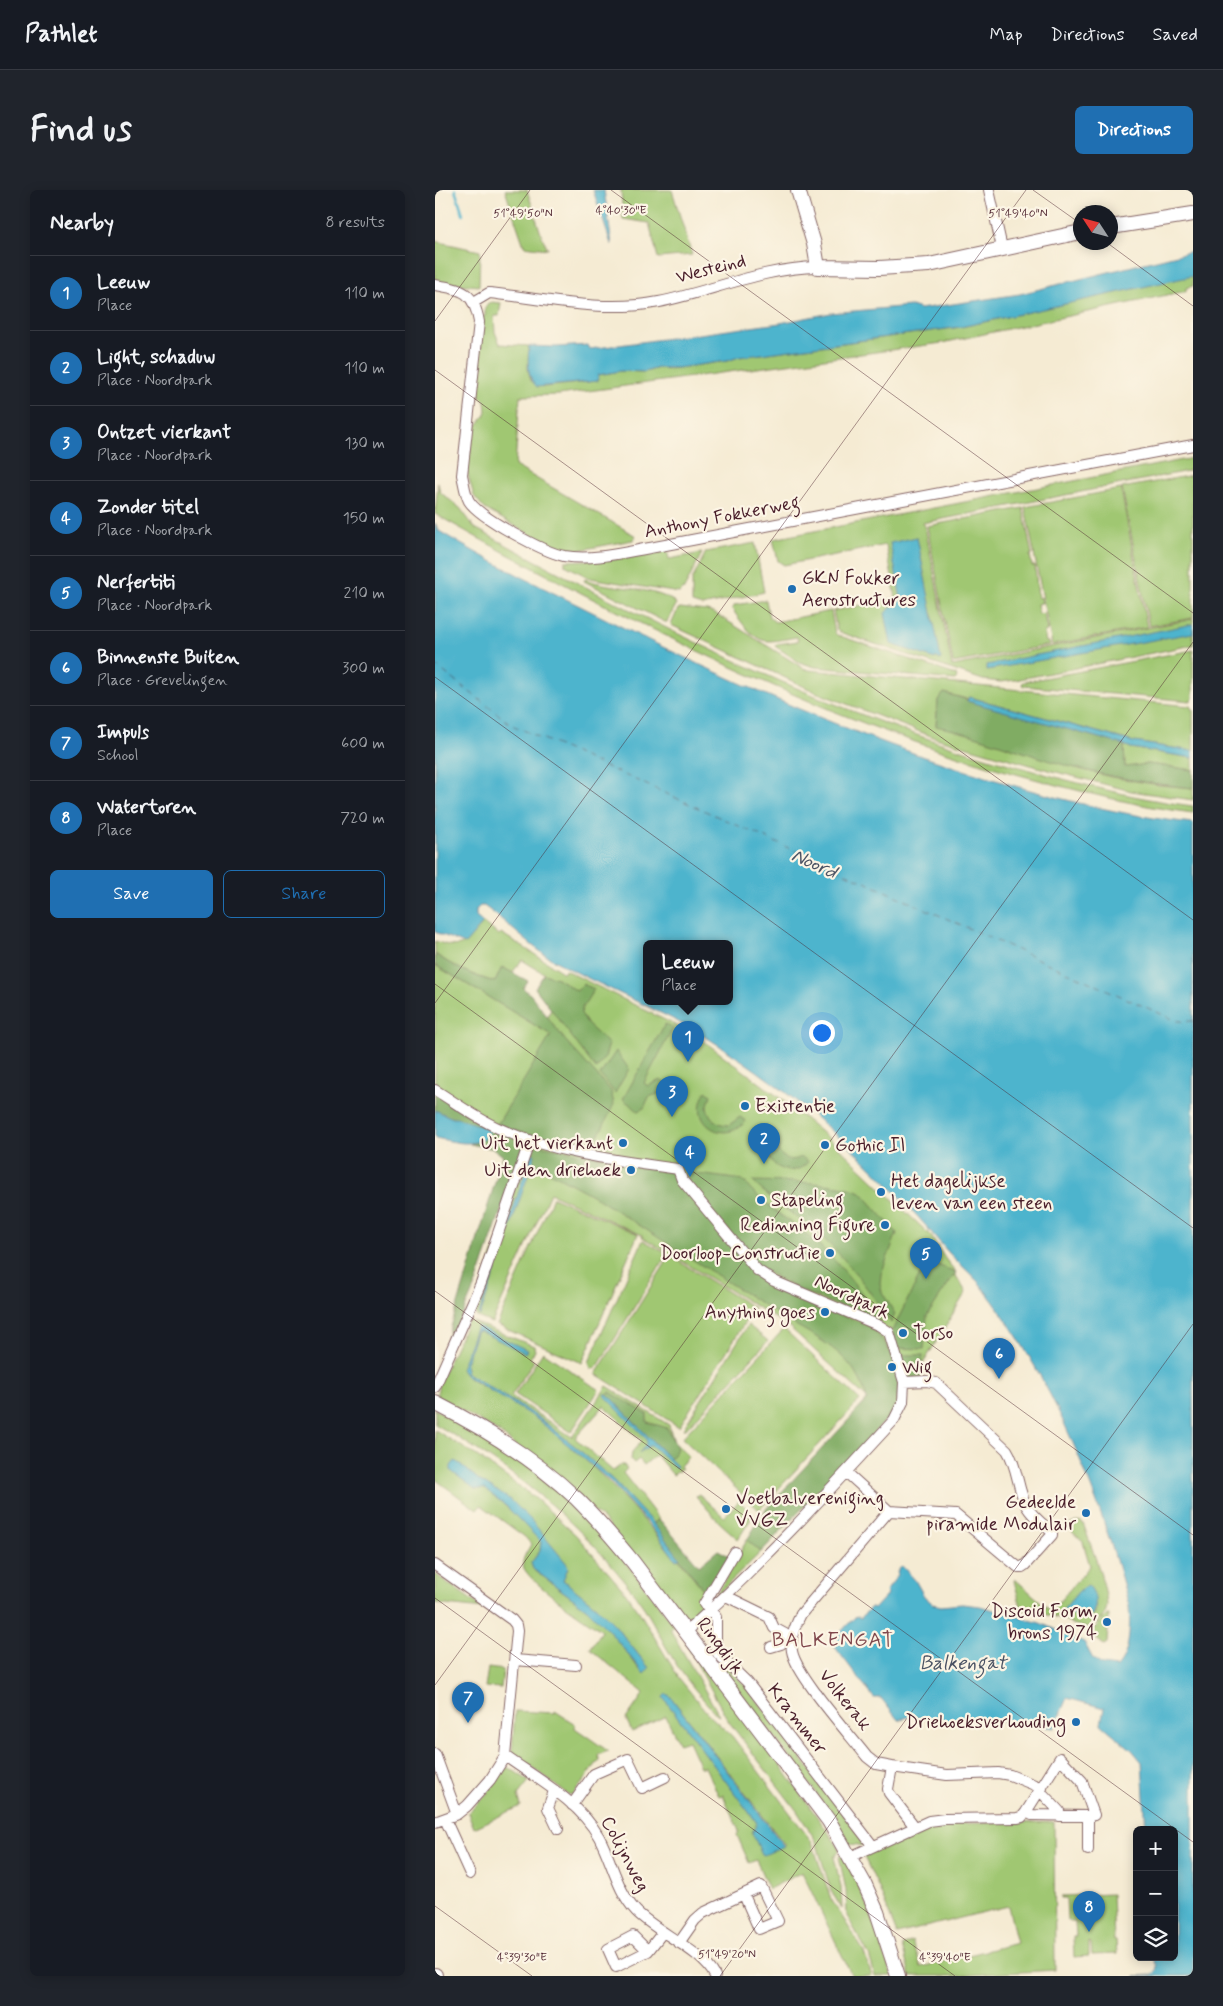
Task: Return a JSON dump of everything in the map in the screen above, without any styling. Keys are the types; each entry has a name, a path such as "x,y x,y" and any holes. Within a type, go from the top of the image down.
{"main road":[{"path":"798,190 814,244 818,267"},
{"path":"1118,227 1193,214"},
{"name":"Westeind","path":"818,267 879,268 929,265 1073,234"},
{"name":"Ringdijk","path":"435,1404 492,1435 539,1467 576,1498 604,1527 829,1821 850,1857 877,1912 898,1976"}],"street":[{"path":"989,190 1002,248"},
{"name":"Westeind","path":"474,302 489,293 617,307 659,302 793,268 818,267"},
{"path":"435,285 463,291 474,302"},
{"name":"Anthony Fokkerweg","path":"474,302 479,322 462,475 469,500 476,510 500,525 523,538 563,556 589,557 655,547 1193,445"},
{"name":"Noordpark","path":"435,1090 497,1128 530,1140 591,1155 678,1169 682,1180 757,1270 774,1281 880,1326 889,1332 904,1382 903,1402 900,1412 846,1472 726,1596 686,1632"},
{"path":"435,1387 481,1283 530,1140"},
{"path":"846,1472 889,1511 956,1515 1018,1567 1025,1565 1052,1534 1026,1505 1014,1463 1007,1450 936,1383 927,1381 904,1382"},
{"name":"Volkerak","path":"889,1511 801,1614 793,1632 792,1650 800,1670 867,1757 876,1764 950,1775 999,1773 1010,1775 1043,1792"},
{"path":"709,1611 705,1602 735,1552"},
{"path":"435,1565 516,1625 515,1660 505,1756 479,1794 457,1814 440,1821 471,1874"},
{"path":"726,1596 769,1617 774,1628 785,1634 786,1638 784,1641 771,1647"},
{"name":"Krammer","path":"709,1611 716,1618 716,1648 718,1654 747,1682 873,1846"},
{"path":"515,1660 576,1665"},
{"path":"435,1754 457,1814"},
{"name":"Colijnweg","path":"505,1756 554,1791 587,1818 599,1837 627,1900 638,1913 704,1962 715,1976"},
{"path":"850,1857 929,1821 1023,1817 1026,1812 1043,1792 1060,1758 1082,1782 1095,1815 1032,1815 1026,1812"},
{"path":"572,1805 595,1774 628,1759 641,1788 665,1777"},
{"path":"892,1767 889,1793 915,1827"},
{"path":"554,1791 548,1808 558,1829"},
{"path":"1043,1792 1059,1811 1059,1816"},
{"path":"1087,1850 1088,1816"},
{"path":"679,1943 695,1920 703,1913 744,1895"},
{"path":"648,1951 663,1932"}],"green space":[{"path":"505,190 527,190 542,237 548,249 524,246"},
{"path":"621,190 672,190 692,255 658,258 649,223 623,219"},
{"path":"435,241 480,251 479,286 435,282"},
{"path":"1193,275 1193,286 1186,288 1186,291 942,343 559,395 520,396 515,466 636,536 633,540 569,552 552,547 485,509 474,496 467,472 472,432 486,411 485,402 475,392 482,317 485,316 485,307 491,302 501,303 499,316 494,316 495,332 500,344 529,346 528,369 531,381 544,387 597,381 597,375 621,371 645,372 658,368 669,369 727,361 739,357 961,327"},
{"path":"1193,458 1193,470 923,523 952,666 1193,619 1193,645 1015,680 1001,682 983,680 837,630 833,611 896,598 886,545 784,565 778,561 773,539"},
{"path":"1193,475 1193,618 1149,626 1122,488"},
{"path":"438,483 440,492 460,508 475,528 610,600 745,666 814,696 956,748 1091,786 1151,800 1193,806 1193,813 1104,797 965,759 866,724 771,685 628,617 531,567 435,514"},
{"path":"1121,489 1147,627 1052,645 1025,507"},
{"path":"1023,508 1032,555 1030,555 1032,566 1035,566 1038,598 1041,597 1042,603 1037,604 1039,614 1044,613 1047,631 1044,632 1046,642 1049,642 1050,645 953,663 927,526"},
{"path":"755,543 764,592 702,606 692,603 692,580 706,552"},
{"path":"667,550 669,559 702,553 684,589 679,593 590,578 565,565 565,561 616,559"},
{"path":"585,579 607,585 654,593 675,602 676,605 667,622 665,622 584,581"},
{"path":"766,600 769,617 775,622 831,611 837,635 956,675 957,678 955,680 815,667 799,662 775,646 777,644 798,641 797,637 770,641 758,638 743,625 732,609 735,605"},
{"path":"680,608 716,614 809,670 1190,706 1193,711 1193,751 1134,742 969,697 967,699 944,693 938,700 936,725 965,732 1068,766 1111,777 1159,785 1193,788 1193,800 1131,791 936,738 818,693 671,625"},
{"path":"1193,650 1193,699 1190,701 1022,685 1023,682"},
{"path":"944,693 1124,745 1125,767 1148,764 1193,770 1193,788 1130,780 1083,770 969,734 936,726 938,700"},
{"path":"1124,745 1131,748 1193,758 1193,770 1148,764 1125,768"},
{"path":"483,923 499,935 501,933 564,973 565,970 697,1036 784,1101 832,1141 931,1236 956,1272 953,1271 966,1292 890,1419 787,1325 642,1237 642,1235 550,1193 492,1323 477,1317 475,1313 476,1304 522,1166 498,1150 521,1086 497,1125 435,1088 435,965 543,1030 561,981 550,977 522,960 512,973 502,968 495,982 464,971 435,954 435,941 458,946 467,941"},
{"path":"435,954 464,971 495,982 502,967 528,981 523,988 531,995 565,1040 611,1091 614,1104 601,1131 587,1149 582,1151 497,1125 551,1035 435,965"},
{"path":"544,974 557,978 577,991 583,984 594,989 582,1008 581,1014 588,1025 609,1044 605,1057 596,1069 535,988"},
{"path":"665,1024 673,1028 644,1083 648,1086 660,1080 666,1083 666,1091 649,1097 644,1108 638,1111 623,1099"},
{"path":"616,1051 629,1069 615,1093 600,1075"},
{"path":"706,1091 711,1095 707,1108 715,1121 729,1125 740,1117 746,1121 728,1132 718,1131 710,1127 704,1121 701,1112 701,1102"},
{"path":"435,1093 524,1144 477,1281 437,1373 503,1156 494,1149 470,1144 480,1141 455,1119 435,1110"},
{"path":"769,1134 778,1139 778,1151 783,1156 791,1160 802,1157 808,1162 796,1170 790,1171 778,1167 773,1163 766,1150"},
{"path":"539,1145 672,1172 753,1272 793,1297 868,1325 878,1334 892,1356 899,1380 895,1405 889,1417 761,1552 747,1540 766,1509 867,1400 863,1386 856,1373 848,1362 815,1336 790,1322 592,1195 526,1159 532,1147"},
{"path":"690,1173 743,1180 760,1198 809,1237 837,1263 868,1301 882,1322 801,1291 759,1267 688,1181 686,1176"},
{"path":"752,1181 823,1184 851,1188 861,1192 897,1233 881,1274 880,1284 882,1292 895,1314 891,1323 843,1258 815,1231"},
{"path":"553,1197 638,1234 582,1363 497,1325"},
{"path":"643,1240 667,1254 598,1366 594,1369 591,1368 589,1362"},
{"path":"670,1256 754,1308 679,1427 596,1374"},
{"path":"927,1261 956,1272 927,1316 924,1349 896,1348 892,1331"},
{"path":"468,1320 534,1346 535,1351 530,1358 534,1361 511,1396 572,1437 607,1386 669,1425 674,1442 689,1456 680,1466 682,1469 673,1475 656,1455 644,1465 639,1459 634,1463 631,1460 632,1452 642,1441 604,1406 575,1438 613,1471 624,1465 627,1469 623,1473 659,1519 653,1524 613,1480 576,1447 539,1418 467,1373 465,1366 476,1332 481,1330 477,1326 462,1371 474,1381 513,1403 539,1421 595,1469 629,1503 676,1560 679,1559 706,1593 699,1609 691,1616 681,1619 605,1521 500,1433 437,1396 439,1383"},
{"path":"748,1325 768,1341 686,1429 683,1429"},
{"path":"784,1329 860,1400 759,1510 682,1438"},
{"path":"543,1352 599,1390 571,1432 515,1394"},
{"path":"899,1355 923,1355 921,1378 908,1378"},
{"path":"610,1392 647,1414 647,1422 667,1428 677,1448 670,1459 607,1394"},
{"path":"435,1409 525,1462 576,1504 610,1543 674,1625 671,1627 671,1631 718,1716 683,1674 645,1609 601,1553 550,1504 523,1482 435,1424"},
{"path":"435,1430 477,1456 535,1498 576,1535 625,1592 640,1613 679,1678 708,1714 732,1736 812,1842 831,1899 863,1950 872,1976 852,1976 802,1872 769,1889 756,1860 749,1863 737,1835 739,1831 723,1795 719,1796 705,1767 700,1767 688,1741 679,1744 666,1716 632,1732 626,1719 644,1693 590,1649 602,1631 545,1590 526,1572 523,1560 531,1544 525,1537 481,1505 477,1510 435,1479","holes":["460,1464 479,1480 511,1501 568,1568 563,1577 564,1581 597,1607 614,1624 649,1668 640,1670 610,1632 587,1609 533,1569 531,1563 540,1551 541,1542 522,1521","670,1696 785,1845 784,1846 752,1833 757,1823 663,1697"]},
{"path":"699,1494 724,1517 739,1501 750,1512 751,1519 738,1539 719,1522 696,1496"},
{"path":"659,1519 699,1566 718,1550 729,1556 706,1593 653,1524"},
{"path":"1080,1521 1083,1523 1104,1585 1107,1608 1103,1617 1089,1627 1075,1625 1056,1617 1022,1610 1014,1581 1015,1579 1051,1611 1090,1566 1083,1542 1066,1526","holes":["1088,1585 1096,1608 1087,1619 1081,1619 1064,1610 1078,1592"]},
{"path":"747,1540 761,1552 715,1597"},
{"path":"435,1574 484,1609 435,1604"},
{"path":"1109,1615 1107,1643 1104,1645 1085,1630 1096,1627"},
{"path":"685,1642 766,1745 840,1849 834,1857 841,1887 842,1909 831,1891 816,1841 797,1811 729,1722"},
{"path":"704,1646 748,1688 866,1844 848,1845 840,1827 799,1769"},
{"path":"488,1668 503,1670 501,1688 485,1687"},
{"path":"515,1711 555,1713 555,1711 575,1724 575,1728 608,1751 598,1755 600,1761 573,1795 567,1794 512,1752"},
{"path":"508,1767 529,1781 518,1795 521,1806 474,1828 468,1813 486,1795"},
{"path":"1054,1822 1055,1970 954,1976 910,1976 902,1946 912,1941 921,1967 1017,1943 1008,1906 897,1934 879,1888 863,1855 934,1824"},
{"path":"842,1853 868,1906 892,1976 875,1976 869,1955 847,1916 846,1890 839,1857"},
{"path":"1112,1894 1114,1941 1116,1941 1117,1954 1092,1955 1091,1943 1089,1942 1089,1956 1074,1957 1073,1936 1076,1936 1075,1921 1067,1921 1066,1898 1061,1898 1061,1896"}],"water":[{"path":"593,190 604,190 612,244 611,244"},
{"path":"1193,251 1193,276 961,327 739,357 727,361 678,368 658,368 645,372 621,371 598,375 598,381 537,387 529,373 529,346 588,345 590,349 780,323 831,313 911,306 920,309 1020,294"},
{"path":"435,523 439,531 549,591 706,668 844,727 938,762 1037,792 1114,811 1193,823 1193,1976 1135,1976 1152,1975 1156,1972 1157,1966 1154,1961 1178,1961 1178,1826 1146,1826 1142,1762 1132,1750 1101,1724 1104,1708 1067,1698 1054,1728 1005,1721 940,1722 912,1716 898,1720 881,1698 874,1698 831,1642 856,1616 861,1618 871,1607 875,1608 888,1594 886,1591 902,1566 915,1580 924,1596 933,1604 941,1606 962,1604 980,1606 1040,1623 1084,1642 1093,1659 1102,1665 1117,1667 1122,1661 1129,1638 1129,1606 1104,1522 1071,1438 1030,1357 1006,1319 980,1284 951,1255 917,1215 834,1133 804,1107 742,1060 690,1028 644,1005 733,1005 733,940 643,940 643,1005 550,958 484,906 480,906 476,910 476,917 483,923 465,944 435,932"},
{"path":"917,537 940,660 936,657 935,659 891,644 885,613 901,599 890,543"},
{"path":"1193,624 1193,633 987,670 987,665"},
{"path":"969,697 1134,742 1193,751 1193,758 1131,748 967,701"},
{"path":"435,1110 453,1118 487,1128 489,1135 477,1142 470,1143 435,1138"},
{"path":"531,1154 535,1155 480,1316 479,1314"},
{"path":"477,1326 527,1350 525,1353 479,1331 476,1332 465,1366 467,1373 539,1418 576,1447 613,1480 652,1522 680,1558 676,1560 649,1524 611,1482 574,1450 538,1420 465,1375 461,1369"},
{"path":"605,1394 677,1466 676,1468 652,1446 639,1453 647,1443 646,1438 605,1397"},
{"path":"455,1461 479,1480 511,1500 530,1519 567,1564 568,1568 563,1580 597,1607 614,1624 649,1668 644,1674 610,1632 587,1609 533,1569 531,1563 540,1551 541,1542 506,1506 485,1489 475,1489 451,1471 451,1466"},
{"path":"1088,1585 1095,1598 1095,1607 1091,1616 1087,1619 1081,1619 1063,1610 1078,1592"},
{"path":"666,1694 670,1696 784,1846 764,1855 762,1854 752,1833 757,1823 665,1700 663,1697"}],"waterway":[{"path":"455,190 463,214"}],"ferry route":[{"path":"435,665 512,725 1177,1021 1193,1021"}],"place":[{"name":"GKN Fokker Aerostructures","path":"792,589"},
{"name":"Leeuw","path":"688,1062"},
{"name":"Existentie","path":"745,1106"},
{"name":"Ontzet vierkant","path":"672,1117"},
{"name":"Uit het vierkant","path":"623,1143"},
{"name":"Gothic II","path":"825,1145"},
{"name":"Light, schaduw","path":"764,1164"},
{"name":"Uit den driehoek","path":"631,1170"},
{"name":"Zonder titel","path":"690,1177"},
{"name":"Het dagelijkse leven van een steen","path":"881,1192"},
{"name":"Stapeling","path":"761,1200"},
{"name":"Redinning Figure","path":"885,1225"},
{"name":"Doorloop-Constructie","path":"830,1253"},
{"name":"Nerfertiti","path":"926,1279"},
{"name":"Anything goes","path":"825,1312"},
{"name":"Torso","path":"903,1333"},
{"name":"Wig","path":"892,1367"},
{"name":"Binnenste Buiten","path":"999,1379"},
{"name":"Voetbalvereniging VVGZ","path":"726,1509"},
{"name":"Gedeelde piramide Modulair","path":"1086,1513"},
{"name":"Discoid Form, brons 1974","path":"1107,1622"},
{"name":"Driehoeksverhouding","path":"1076,1722"},
{"name":"Impuls","path":"468,1723"},
{"name":"Watertoren","path":"1089,1932"}],"district":[{"name":"BALKENGAT","path":"833,1640"}],"water label":[{"name":"Noord","path":"814,864"},
{"name":"Balkengat","path":"963,1663"}]}
